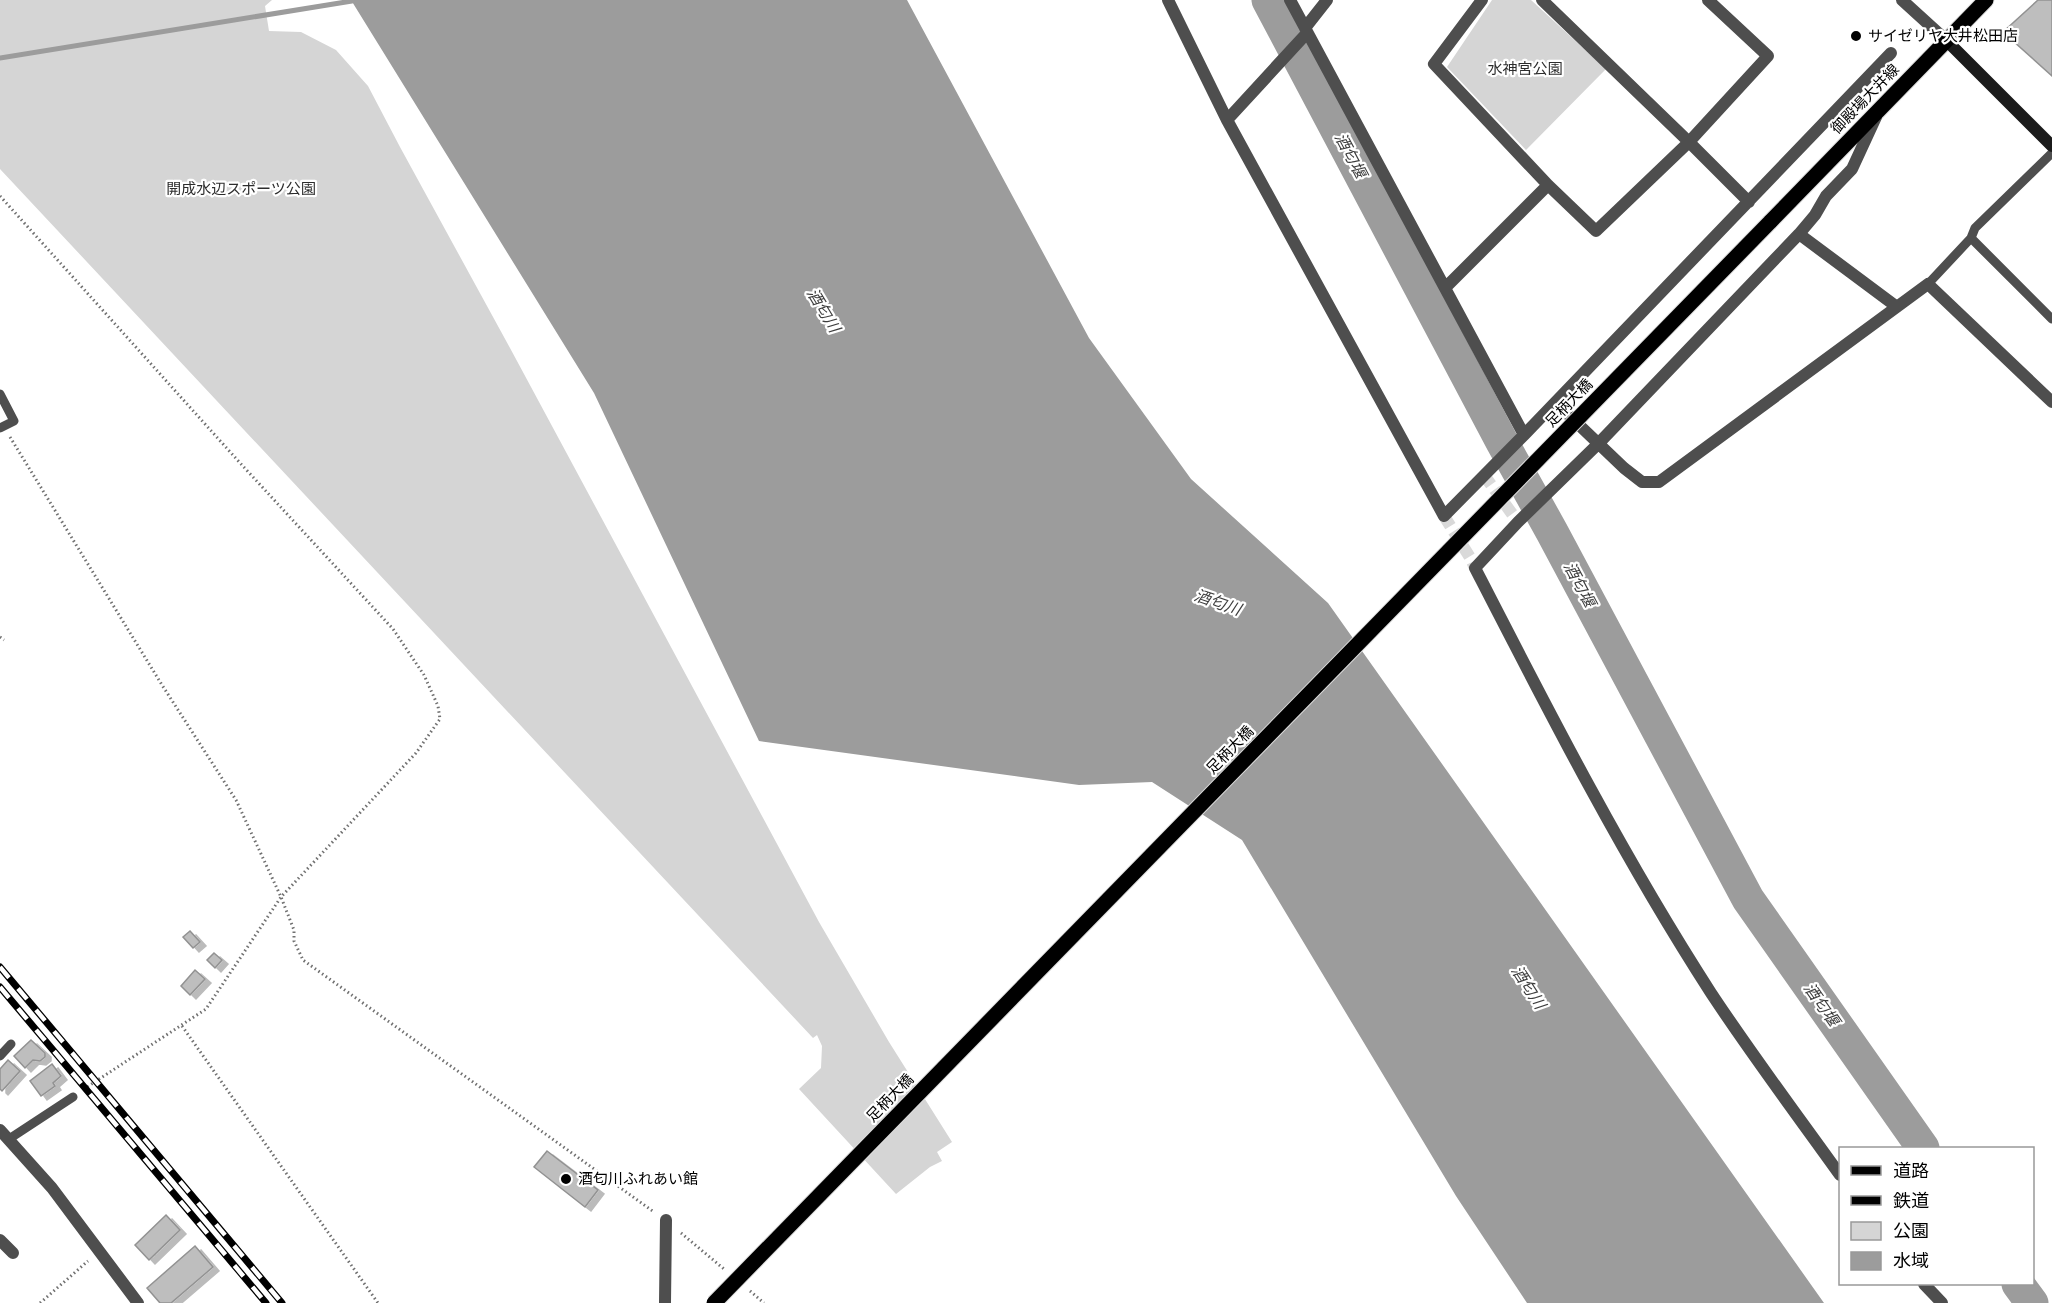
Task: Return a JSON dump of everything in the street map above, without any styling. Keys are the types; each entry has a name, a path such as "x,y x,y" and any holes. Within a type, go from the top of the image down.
{"main road":[{"name":"御殿場大井線","path":"1770,222 1986,0"},
{"path":"1947,41 2052,146"},
{"name":"足柄大橋","path":"714,1303 1770,222"}],"street":[{"path":"1168,0 1227,120 1444,516 1556,403 1891,53"},
{"path":"1290,0 1303,34 1445,288 1520,439"},
{"path":"1227,120 1289,52 1327,0"},
{"path":"1482,0 1434,64 1548,185 1596,231 1689,142 1768,57 1708,0"},
{"path":"1542,0 1749,202"},
{"path":"1902,0 1947,41"},
{"path":"1839,1174 1712,993 1635,866 1554,722 1475,568 1530,509 1598,444 1799,234 1815,215 1826,196 1852,170 1878,111"},
{"path":"1445,288 1548,185"},
{"path":"1799,234 1897,307"},
{"path":"1556,403 1641,482 1659,482 1928,284 2052,402"},
{"path":"5,1134 52,1188 138,1303"},
{"path":"665,1303 666,1220"},
{"path":"0,1240 13,1253"},
{"path":"1925,1285 1942,1303"}],"lane":[{"path":"1928,284 1971,238 1975,228 2052,153"},
{"path":"1971,238 2052,319"},
{"path":"0,394 14,421 2,427"},
{"path":"0,1056 12,1044"},
{"path":"5,1134 73,1097"}],"path":[{"path":"0,196 393,629 424,675 438,706 441,719 416,753 281,897 206,1009 73,1097"},
{"path":"2,427 119,617 236,800 281,897 294,930 294,941 303,960 666,1220 729,1273"},
{"path":"182,1026 378,1303"},
{"path":"40,1303 98,1252"},
{"path":"746,1288 764,1303"}],"green space":[{"name":"開成水辺スポーツ公園","path":"0,0 272,0 265,6 269,31 301,32 336,50 368,86 819,922 889,1042 952,1142 937,1152 942,1161 930,1167 896,1194 799,1089 821,1068 822,1046 817,1035 813,1038 0,169"},
{"name":"水神宮公園","path":"1492,0 1531,0 1606,69 1526,150 1447,67"}],"water":[{"name":"酒匂川","path":"351,0 907,0 1089,338 1191,479 1328,603 1824,1303 1527,1303 1456,1196 1242,840 1152,782 1079,785 759,741 594,393"}],"building":[{"path":"2038,0 2052,0 2052,76 2003,32"},
{"path":"190,931 200,942 193,948 183,937"},
{"path":"214,953 222,960 215,968 207,960"},
{"path":"195,970 205,979 190,995 181,986"},
{"path":"31,1040 45,1053 45,1057 40,1061 33,1060 25,1068 14,1056"},
{"path":"8,1060 20,1071 2,1091 0,1089 0,1069"},
{"path":"52,1064 61,1076 53,1083 55,1086 41,1096 30,1081"},
{"name":"酒匂川ふれあい館","path":"547,1151 598,1190 585,1207 534,1167"},
{"path":"166,1215 180,1230 149,1260 135,1245"},
{"path":"195,1246 213,1267 171,1303 160,1303 147,1288"}],"waterway":[{"name":"酒匂堰","path":"1268,0 1748,899 1922,1147"},
{"path":"0,58 352,1"},
{"name":"酒匂堰","path":"2019,1285 2032,1303"}],"tunnel":[{"path":"1484,475 1518,522"},
{"path":"1444,516 1475,568"}],"railway":[{"path":"0,967 282,1303"},
{"path":"0,987 266,1303"}],"place":[{"name":"サイゼリヤ大井松田店","path":"1856,36"},
{"name":"酒匂川ふれあい館","path":"566,1179"}]}
